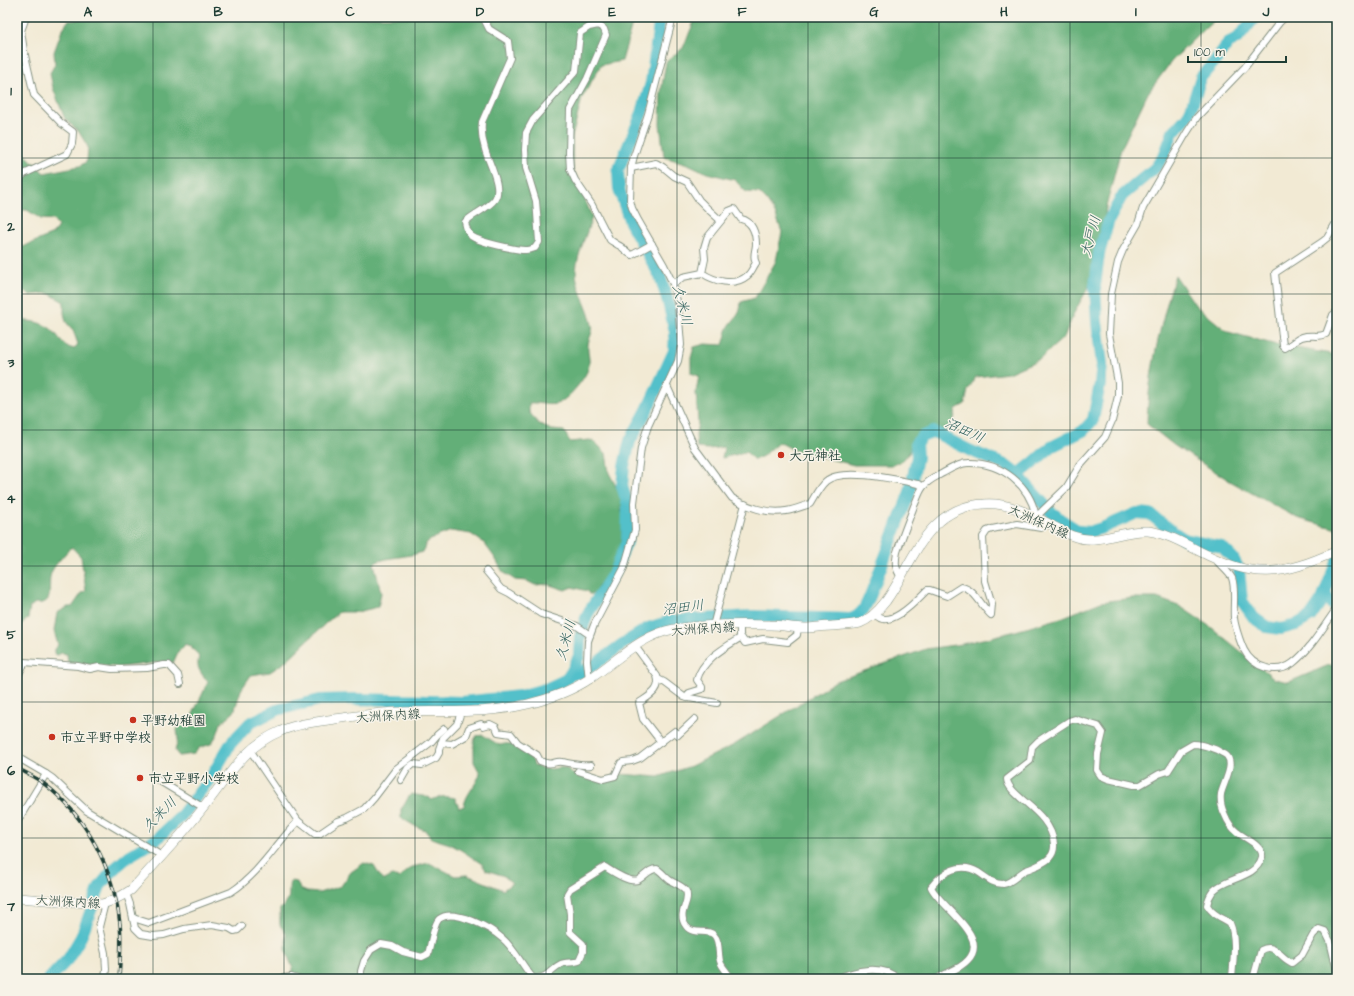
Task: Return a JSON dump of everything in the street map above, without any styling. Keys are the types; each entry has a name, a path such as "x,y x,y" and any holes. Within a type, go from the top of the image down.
{"main road":[{"name":"大洲保内線","path":"17,898 104,903 126,894 131,890 159,854 202,807 239,760 265,739 280,731 299,724 361,715 396,712 485,712 528,704 571,689 648,637 659,632 672,629 714,624 798,627 849,625 861,622 875,614 892,593 922,540 932,527 956,511 971,505 1000,504 1019,509 1073,536 1086,539 1099,540 1134,532 1148,531 1162,534 1214,559 1244,570 1279,571 1308,563 1337,551"}],"street":[{"path":"17,182 24,174 67,154 72,144 72,132 61,123 34,95 21,31 26,17"},
{"path":"483,17 489,28 508,41 510,58 482,122 481,133 485,150 497,184 497,193 495,200 471,216 465,222 466,228 471,236 482,241 526,250 535,248 539,242 536,201 526,168 526,133 533,120 576,71 580,33 589,27 598,25 604,29 606,35 587,79 570,110 570,169 575,180 592,205 610,240 614,244 619,245 627,253 632,255 651,245"},
{"path":"588,678 588,641 594,625 624,568 635,530 634,503 641,448 648,426 678,362 681,345 678,306 672,284 632,208 630,200 631,168 648,114 673,17"},
{"path":"1036,517 1066,488 1080,465 1105,437 1112,421 1118,396 1118,384 1109,334 1111,294 1118,262 1138,224 1143,208 1186,134 1197,118 1245,67 1274,28 1285,17"},
{"path":"631,168 656,163 663,166 674,176 687,182 699,200 720,220"},
{"path":"672,284 683,277 702,273 708,277 723,282 737,281 747,276 756,263 754,259 756,243 755,232 747,220 741,219 734,209 729,211 720,220 707,238 704,248 705,259 702,273"},
{"path":"1337,221 1327,238 1275,273 1283,346 1285,348 1302,337 1321,336 1326,334 1333,315 1337,312"},
{"path":"667,386 695,448 732,498 745,504 765,510 785,512 810,504 827,480 834,476 861,474 921,485 950,469 967,463 991,466 1006,472 1016,480 1029,496 1036,517"},
{"path":"901,577 896,571 895,560 920,492 921,485"},
{"path":"714,624 745,504"},
{"path":"875,614 878,618 884,619 896,616 909,607 927,590 947,596 961,587 965,587 991,615 992,604 984,574 985,533 992,529 1017,524 1041,528 1048,523"},
{"path":"1214,559 1232,578 1234,618 1244,650 1259,665 1278,669 1293,663 1306,650 1337,608"},
{"path":"486,571 501,589 541,614 577,626 590,635"},
{"path":"740,625 741,637 745,643 763,639 788,642 797,635 798,627"},
{"path":"687,698 689,693 702,689 697,680 703,666 724,647 741,637"},
{"path":"635,646 658,679 682,697 716,703"},
{"path":"17,677 24,662 78,666 90,669 99,667 112,670 147,668 164,664 170,665 178,675 180,684"},
{"path":"658,679 658,687 654,693 639,703 643,719 660,742"},
{"path":"401,780 408,768 413,764 422,765 436,758 445,735 456,724 461,712"},
{"path":"578,771 588,773 596,778 615,776 620,763 640,758 675,731 678,734 680,733 694,719"},
{"path":"937,979 962,966 970,958 974,947 973,940 964,923 933,892 931,887 952,869 963,867 970,868 995,883 1003,884 1026,870 1047,861 1052,856 1054,839 1046,822 1013,790 1007,783 1007,779 1030,761 1032,747 1038,741 1069,721 1075,719 1098,726 1103,733 1096,764 1097,770 1101,776 1108,780 1140,785 1159,774 1168,771 1181,751 1193,744 1209,747 1227,756 1230,762 1230,768 1221,795 1225,815 1236,832 1258,846 1262,856 1255,868 1250,873 1217,887 1212,892 1207,905 1217,916 1230,923 1232,928 1232,979"},
{"path":"441,743 452,744 466,736 469,728 478,724 483,726 490,724 496,727 500,733 511,734 518,743 538,756 540,761 555,764 559,762 579,766 591,765"},
{"path":"250,750 298,820 315,834 319,834 338,821 357,814 364,809 396,769 431,742 444,729"},
{"path":"17,758 52,778 87,811 159,854"},
{"path":"17,822 46,774"},
{"path":"158,780 202,807"},
{"path":"133,918 141,922 149,923 231,892 243,884 252,875 298,820"},
{"path":"361,979 361,971 364,961 371,950 381,944 392,946 403,952 422,957 428,954 438,920 446,916 462,917 491,930 504,940 533,978 541,978 548,975 555,967 562,963 580,961 583,952 583,944 570,932 567,894 570,889 605,867 619,876 631,880 637,880 652,869 657,869 671,881 682,886 686,890 687,896 682,917 685,926 689,930 710,932 714,935 718,947 720,962 731,979"},
{"path":"126,894 130,904 135,928 141,934 153,936 164,935 184,929 212,925 221,926 234,931 238,930 242,926"},
{"path":"104,903 99,927 105,952 106,969 104,979"},
{"path":"1252,979 1261,950 1273,948 1284,959 1292,963 1302,955 1313,935 1319,930 1325,931 1330,942 1337,971"},
{"path":"837,979 846,974 869,971 889,973 898,979"},
{"path":"277,979 291,977 298,979"}],"green space":[{"path":"84,17 634,17 622,61 601,65 582,98 572,137 573,170 592,217 576,270 576,277 592,328 588,345 589,366 579,384 565,399 556,404 529,403 529,412 538,423 551,430 564,431 570,442 590,440 596,443 606,453 609,473 623,503 621,507 624,522 619,557 613,570 598,586 595,594 589,594 587,591 572,587 565,590 547,584 535,585 527,581 515,580 503,572 484,543 471,534 451,531 438,536 427,542 422,552 386,559 374,563 381,593 378,607 357,612 339,612 284,663 270,672 251,675 241,690 234,712 221,723 217,735 211,744 199,748 194,754 179,756 175,751 178,739 177,729 191,718 208,682 199,669 198,654 192,649 192,647 185,644 182,649 179,650 173,663 163,662 119,667 68,663 67,654 54,654 54,649 58,645 54,631 57,613 68,607 72,607 82,593 86,591 81,557 72,547 52,571 50,576 49,598 42,603 35,603 30,607 28,618 17,630 17,320 44,325 52,330 66,345 74,349 78,344 73,330 66,322 64,302 48,293 30,295 17,288 17,253 20,248 53,234 58,226 53,220 41,219 27,210 17,210 17,146 44,173 80,166 87,161 88,147 79,132 65,119 53,88 50,73 55,64 54,52 62,30 68,21 82,19"},
{"path":"696,17 1218,17 1171,62 1148,93 1121,149 1106,207 1101,247 1095,276 1076,309 1064,337 1040,359 1008,373 976,377 968,390 965,404 956,409 952,429 926,431 914,440 909,453 902,461 891,465 854,465 794,450 779,442 763,456 754,460 746,452 722,458 724,447 709,449 697,448 696,434 698,422 696,392 699,376 691,373 691,358 694,347 705,344 723,345 728,328 739,311 741,302 755,298 776,261 782,232 775,213 767,201 759,193 746,192 735,180 707,173 688,164 664,157 660,124 661,92 666,62 683,48"},
{"path":"1175,275 1196,306 1228,332 1273,344 1337,355 1337,529 1297,518 1230,481 1175,446 1147,424 1150,386 1156,349"},
{"path":"1133,598 1157,598 1181,607 1212,628 1275,679 1289,682 1329,665 1337,666 1337,979 293,979 293,969 286,951 286,934 280,925 280,909 287,902 290,881 297,882 300,889 307,892 319,893 341,886 351,872 364,863 374,866 383,881 392,876 399,878 412,867 429,863 455,876 467,875 503,890 512,883 504,876 486,870 482,864 461,850 450,844 431,838 425,830 401,818 401,809 411,794 428,797 432,800 443,797 455,798 459,808 464,806 465,801 480,773 474,762 474,742 476,736 483,735 499,745 508,744 517,747 531,757 534,765 550,769 565,768 574,775 587,776 603,781 614,779 620,774 658,777 691,766 734,745 836,681 926,649 962,644 1012,632 1061,618 1101,602"}],"waterway":[{"name":"久米川","path":"49,979 68,959 81,937 100,886 114,869 129,856 157,839 181,816 211,777 231,743 250,723 277,710 320,700 358,699 462,702 520,696 548,688 565,680 571,673 579,656 580,637 587,615 613,574 627,542 628,505 622,486 624,466 630,441 647,410 674,351 675,332 660,276 630,222 619,189 618,170 642,113 651,83 660,17"},
{"name":"大戸川","path":"1018,475 1051,447 1083,431 1093,420 1102,365 1095,286 1099,253 1109,220 1122,196 1155,168 1164,156 1173,132 1187,117 1191,109 1201,77 1228,43 1239,37 1255,17"},
{"name":"沼田川","path":"571,673 580,673 594,665 621,645 648,628 671,621 752,616 851,619 855,617 867,604 910,492 917,457 916,443 923,436 934,432 969,450 1005,465 1018,475 1050,511 1079,531 1089,532 1102,528 1137,513 1150,514 1184,539 1222,547 1233,558 1239,569 1242,601 1254,618 1267,627 1281,629 1296,625 1311,616 1322,600 1337,560"},
{"path":"1325,594 1337,612"}],"railway":[{"path":"17,768 40,781 59,796 73,811 96,846 105,864 112,884 120,924 121,952 119,979"}],"place":[{"name":"大元神社","path":"781,455"},
{"name":"平野幼稚園","path":"133,720"},
{"name":"市立平野中学校","path":"52,737"},
{"name":"市立平野小学校","path":"140,778"}]}
